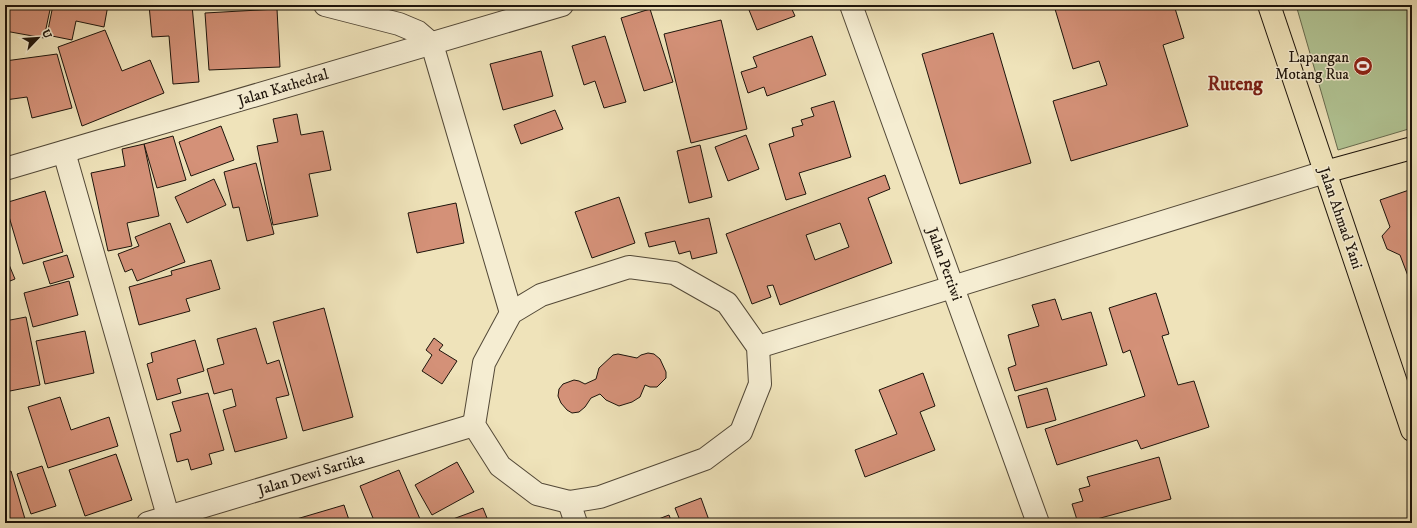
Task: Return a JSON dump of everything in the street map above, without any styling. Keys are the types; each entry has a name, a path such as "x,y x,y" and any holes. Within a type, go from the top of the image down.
{"highway":[{"name":"Jalan Ahmad Yani","path":"1269,5 1412,430"},
{"path":"1325,172 1412,148"}],"street":[{"path":"325,5 399,24 418,32 432,44 511,313"},
{"name":"Jalan Kathedral","path":"5,169 562,5"},
{"name":"Jalan Pertiwi","path":"851,5 1038,523"},
{"path":"64,152 162,521"},
{"path":"758,347 1325,172"},
{"path":"629,266 674,273 727,303 758,347 760,384 742,432 705,459 600,497 569,502 537,494 500,466 474,425 484,363 511,313 541,295 629,266"},
{"name":"Jalan Dewi Sartika","path":"162,521 474,425"},
{"path":"569,502 576,523"}],"green space":[{"name":"Lapangan Motang Rua","path":"1296,5 1412,5 1412,128 1338,150"}],"building":[{"path":"5,5 51,5 44,38 5,31"},
{"path":"53,5 108,5 104,27 76,21 72,40 47,35"},
{"path":"149,5 192,5 199,82 173,84 169,36 152,37"},
{"path":"747,5 790,5 795,16 757,30"},
{"path":"1067,5 1174,5 1184,38 1163,45 1188,126 1071,161 1053,101 1107,85 1099,61 1073,69 1055,9"},
{"path":"277,9 280,67 209,70 205,13"},
{"path":"650,9 673,82 644,91 621,18"},
{"path":"721,20 747,129 691,143 664,34"},
{"path":"105,30 122,71 150,60 164,93 82,126 58,47"},
{"path":"993,33 1031,163 960,184 922,54"},
{"path":"605,36 626,102 604,108 595,81 584,85 572,46"},
{"path":"812,36 826,75 767,96 764,87 748,93 741,72 757,67 753,57"},
{"path":"541,51 553,96 503,110 490,64"},
{"path":"57,54 72,108 32,118 27,97 5,100 5,61"},
{"path":"834,101 851,157 799,173 806,194 786,200 769,144 794,136 792,128 803,125 801,120 814,116 811,108"},
{"path":"555,110 563,129 521,144 514,125"},
{"path":"297,114 301,135 323,131 331,170 309,174 318,216 273,225 257,146 278,142 273,119"},
{"path":"221,126 234,160 191,176 179,142"},
{"path":"746,135 759,169 728,181 715,147"},
{"path":"173,136 186,180 157,188 144,144"},
{"path":"144,144 159,216 127,223 132,246 108,251 91,173 125,166 122,149"},
{"path":"700,145 712,197 689,203 677,151"},
{"path":"256,163 274,234 247,241 239,207 233,208 224,172"},
{"path":"885,175 890,189 868,198 892,263 780,305 773,285 767,286 771,297 752,304 726,234","holes":["840,223 849,247 815,260 806,235"]},
{"path":"214,179 226,205 187,223 175,197"},
{"path":"1412,189 1412,275 1408,276 1400,255 1387,249 1382,236 1390,227 1380,200"},
{"path":"45,191 63,252 23,264 5,203"},
{"path":"619,197 635,243 592,258 575,212"},
{"path":"456,203 464,243 417,253 408,213"},
{"path":"709,218 717,253 692,259 690,251 679,254 675,241 649,247 645,233"},
{"path":"170,223 185,262 137,281 132,269 125,272 118,254 139,246 135,237"},
{"path":"5,255 15,279 5,283"},
{"path":"67,255 74,277 50,284 43,262"},
{"path":"211,260 220,289 186,299 190,311 139,325 129,287 172,275 171,271"},
{"path":"69,281 78,315 33,327 24,293"},
{"path":"1156,293 1169,334 1162,336 1178,385 1194,381 1209,427 1141,449 1137,440 1057,465 1045,429 1145,396 1130,350 1123,353 1109,308"},
{"path":"1055,299 1062,320 1091,312 1107,365 1015,391 1008,368 1016,365 1008,335 1039,326 1032,305"},
{"path":"324,308 353,417 303,431 273,322"},
{"path":"26,317 40,385 5,392 5,321"},
{"path":"256,328 267,364 279,360 289,395 276,398 287,438 235,452 223,410 236,406 232,389 214,394 207,369 224,364 217,339"},
{"path":"85,331 94,373 45,384 36,341"},
{"path":"434,338 443,345 439,350 457,361 442,384 422,371 432,355 426,350"},
{"path":"195,340 204,371 177,379 181,393 157,400 147,364 153,362 151,353"},
{"path":"648,353 654,354 660,359 666,372 666,378 657,387 645,385 640,397 632,402 619,406 606,400 600,394 591,398 585,407 579,412 572,413 561,403 558,396 559,389 563,384 574,380 585,384 596,379 599,368 613,355 618,354 637,358"},
{"path":"923,373 935,406 920,412 935,450 865,477 855,450 897,434 879,390"},
{"path":"1047,388 1056,420 1027,428 1018,396"},
{"path":"208,393 224,450 209,454 212,464 191,470 188,459 177,462 170,434 181,431 172,402"},
{"path":"60,397 71,430 109,417 118,446 48,468 28,407"},
{"path":"116,454 132,500 85,516 69,470"},
{"path":"1159,457 1171,499 1078,523 1072,504 1083,501 1079,489 1090,486 1087,477"},
{"path":"457,462 474,492 432,515 415,485"},
{"path":"42,466 56,506 31,514 17,474"},
{"path":"399,470 420,519 410,523 375,523 360,486"},
{"path":"11,471 25,519 5,523 5,473"},
{"path":"701,498 710,523 681,523 675,508"},
{"path":"344,505 350,523 283,523"},
{"path":"483,508 489,523 442,523"},
{"path":"669,515 672,523 648,523"}],"place":[{"name":"Lapangan Motang Rua","path":"1363,66"}],"district":[{"name":"Ruteng","path":"1235,83"}]}
